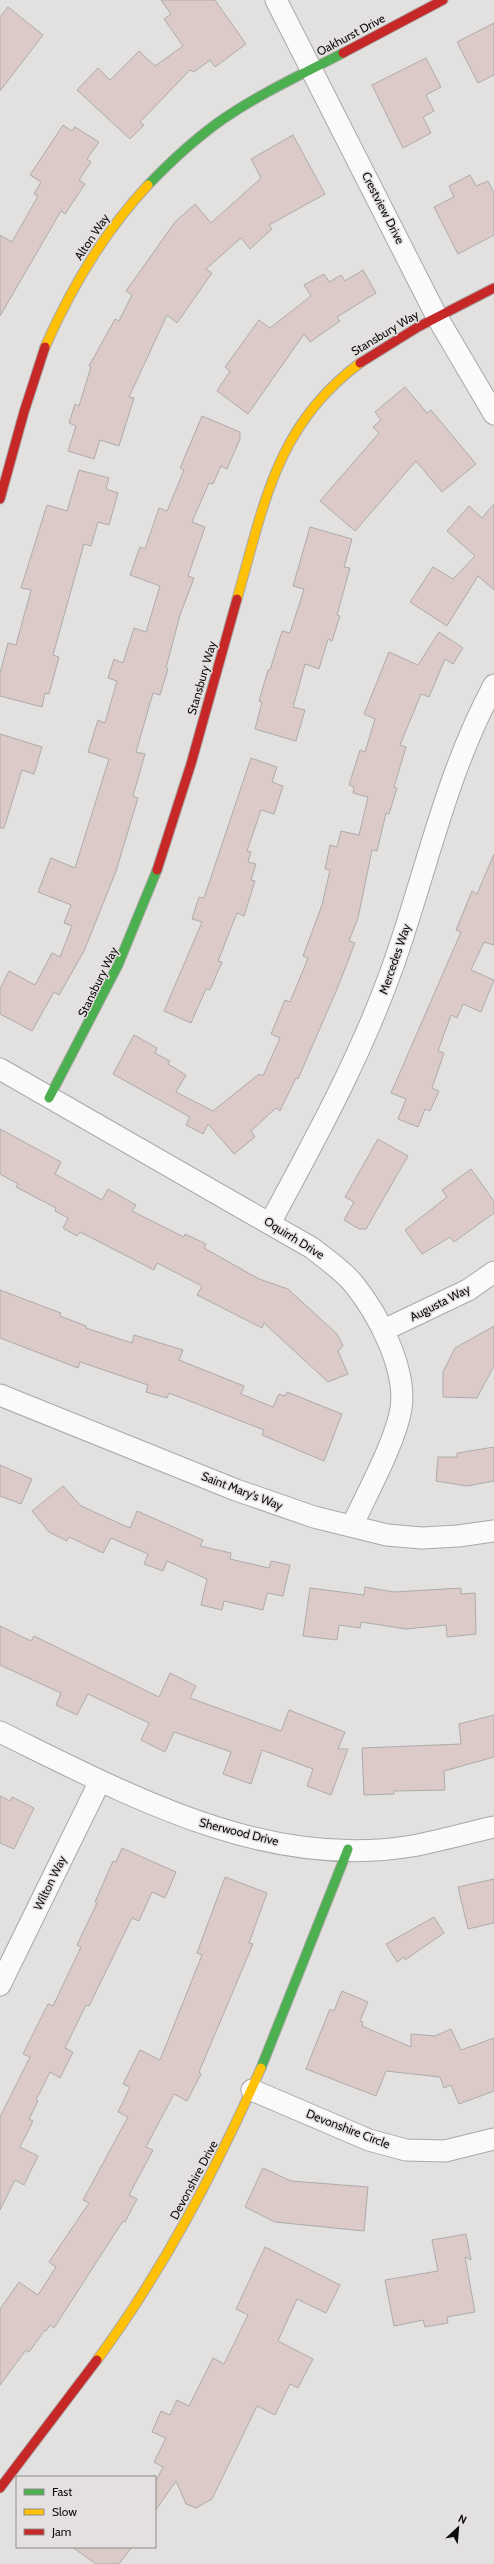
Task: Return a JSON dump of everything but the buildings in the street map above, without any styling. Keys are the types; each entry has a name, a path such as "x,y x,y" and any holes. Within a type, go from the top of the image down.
{"street":[{"name":"Crestview Drive","path":"276,0 312,68 437,316 494,414"},
{"name":"Oakhurst Drive","path":"312,68 443,0"},
{"name":"Alton Way","path":"0,499 29,397 53,329 72,291 105,237 151,182 188,147 224,119 288,80 312,68"},
{"name":"Stansbury Way","path":"49,1098 100,1008 148,897 173,825 266,498 291,438 306,415 345,373 367,356 437,316 494,288"},
{"name":"Mercedes Way","path":"270,1223 331,1108 378,1004 407,924 452,774 466,741 494,685"},
{"name":"Oquirrh Drive","path":"0,1069 312,1248 343,1273 369,1305 384,1330 394,1358 399,1378 401,1407 396,1428 352,1526"},
{"name":"Augusta Way","path":"384,1330 468,1290 494,1272"},
{"name":"Saint Mary's Way","path":"0,1395 236,1490 314,1517 387,1535 422,1538 458,1536 494,1530"},
{"name":"Sherwood Drive","path":"0,1732 157,1807 218,1829 283,1844 348,1849 412,1846 494,1827"},
{"name":"Wilton Way","path":"0,1985 100,1781"},
{"name":"Devonshire Drive","path":"0,2488 112,2339 161,2266 218,2161 252,2090 348,1849"},
{"name":"Devonshire Circle","path":"252,2090 369,2140 406,2150 445,2151 494,2139"}],"traffic: fast":[{"path":"148,185 184,150 223,119 267,92 343,53"},
{"path":"49,1098 118,965 157,870"},
{"path":"261,2068 348,1849"}],"traffic: slow":[{"path":"45,347 77,282 103,241 148,185"},
{"path":"237,599 266,499 277,469 291,440 309,413 332,387 360,363"},
{"path":"97,2360 144,2290 187,2218 207,2182 261,2068"}],"traffic: jam":[{"path":"343,53 443,0"},
{"path":"360,363 418,327 494,288"},
{"path":"0,499 24,412 45,347"},
{"path":"157,870 191,764 237,599"},
{"path":"0,2488 97,2360"}]}
